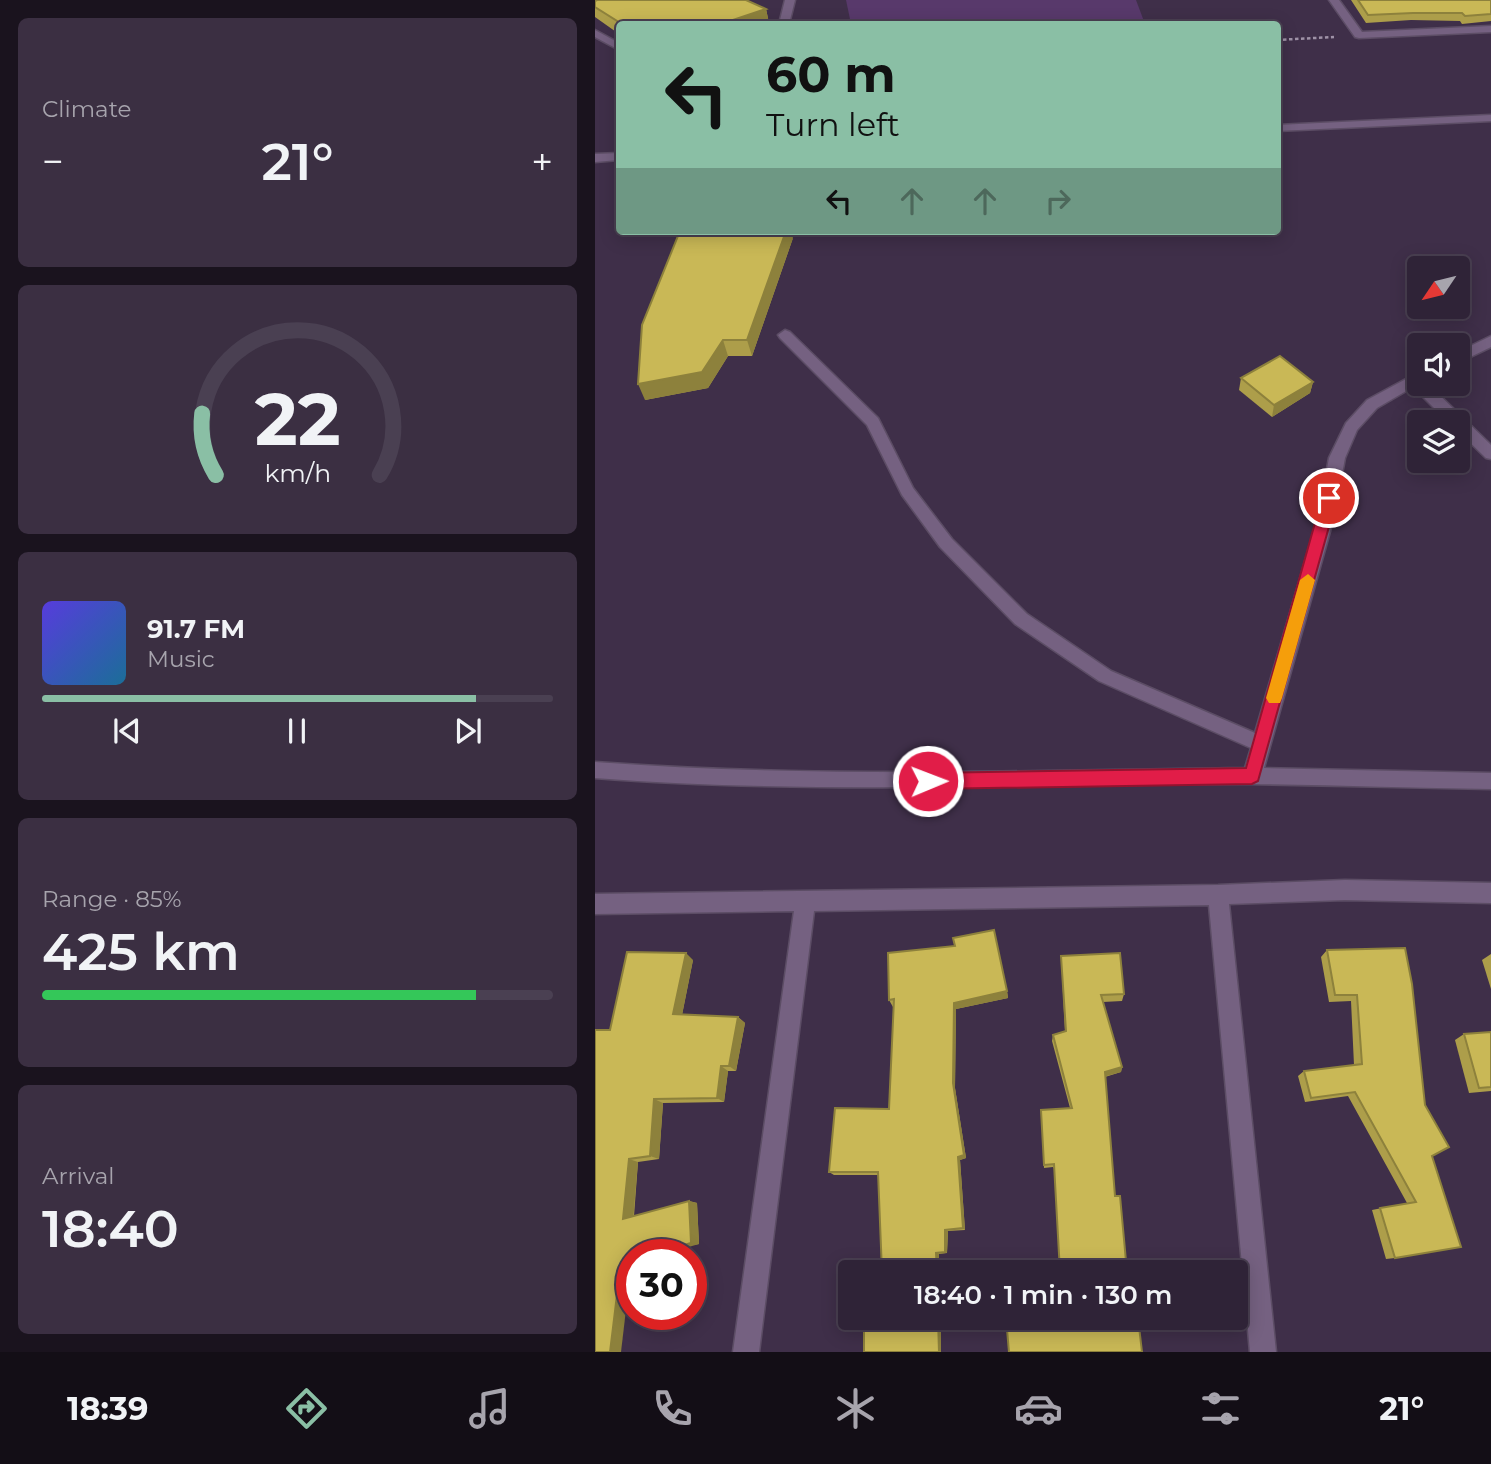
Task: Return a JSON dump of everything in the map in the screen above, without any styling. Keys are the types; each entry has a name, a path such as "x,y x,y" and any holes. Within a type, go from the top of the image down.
{"street":[{"path":"785,21 790,0"},
{"path":"1333,0 1359,35 1491,29"},
{"path":"595,33 616,45"},
{"path":"1281,128 1491,118"},
{"path":"595,158 616,157"},
{"path":"785,335 873,422 907,491 946,542 1021,619 1105,676 1261,744"},
{"path":"1470,352 1491,341"},
{"path":"1252,776 1326,517 1337,458 1351,427 1372,404 1407,383"},
{"path":"1433,396 1447,410"},
{"path":"1470,434 1491,454"},
{"path":"595,770 901,781 1252,776 1491,781"},
{"path":"595,904 1218,895 1345,890 1491,893"},
{"path":"1218,895 1263,1352"},
{"path":"746,1352 805,901"}],"path":[{"path":"1281,40 1359,35"}],"shaded area":[{"path":"846,0 1136,0 1144,21 850,21"}],"building":[{"path":"746,0 766,9 730,21 617,21 595,7 595,1"},
{"path":"1358,0 1491,0 1491,14 1368,15"},
{"path":"678,235 785,235 747,340 723,340 702,372 638,384 642,325"},
{"path":"1280,356 1313,382 1274,405 1241,378"},
{"path":"994,930 1007,991 954,1003 953,1083 964,1155 958,1157 963,1228 945,1230 945,1252 936,1253 936,1260 882,1260 878,1172 829,1172 835,1108 889,1109 894,999 889,1000 888,953 955,946 953,938"},
{"path":"1405,948 1412,984 1425,1105 1449,1147 1432,1156 1461,1247 1395,1258 1380,1208 1416,1202 1355,1092 1311,1098 1304,1071 1362,1064 1357,995 1335,995 1327,950"},
{"path":"627,952 686,953 673,1014 738,1017 729,1066 721,1066 717,1098 654,1099 650,1156 629,1159 623,1219 689,1201 691,1239 616,1239 616,1303 610,1352 595,1352 595,1030 610,1030"},
{"path":"1120,953 1124,994 1101,995 1122,1067 1105,1072 1115,1196 1120,1196 1126,1260 1059,1260 1054,1164 1044,1165 1041,1110 1072,1108 1053,1035 1066,1031 1061,956"},
{"path":"1491,1032 1491,1087 1479,1088 1464,1034"},
{"path":"864,1330 938,1330 939,1352 864,1352"},
{"path":"1007,1330 1139,1330 1142,1352 1009,1352"}],"slow traffic":[{"path":"1274,698 1308,580"}],"route":[{"path":"928,781 1252,776 1326,517 1329,498"}]}
